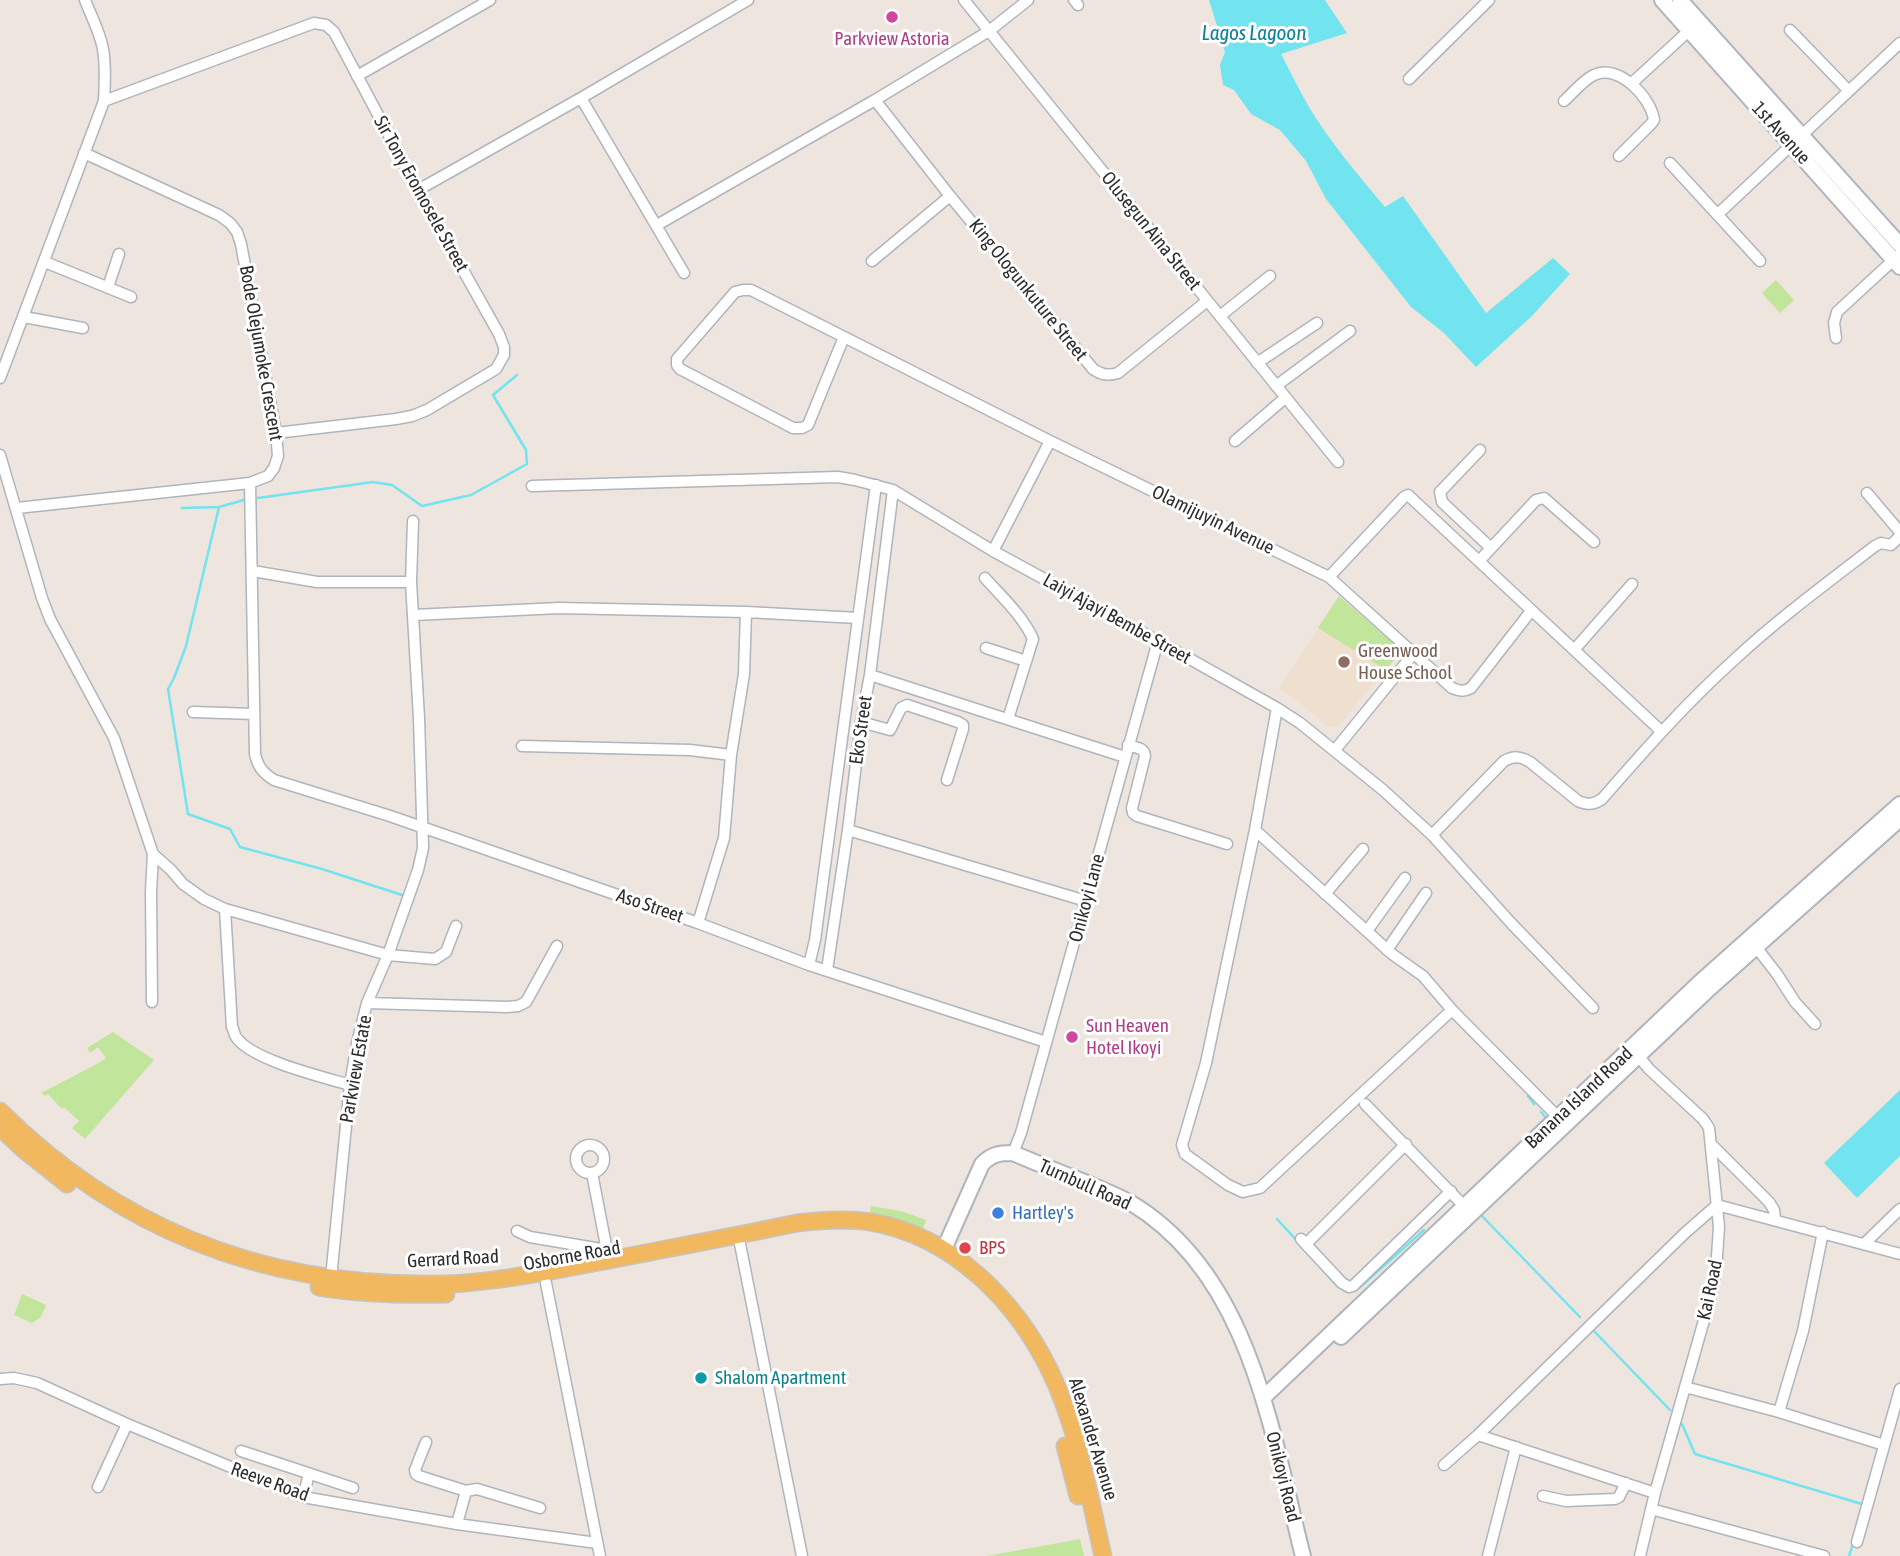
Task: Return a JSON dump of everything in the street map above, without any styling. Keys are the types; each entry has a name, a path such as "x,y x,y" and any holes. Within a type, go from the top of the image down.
{"main road":[{"name":"Gerrard Road","path":"0,1111 65,1169 121,1206 162,1228 216,1250 303,1274 390,1283 448,1284 527,1275 608,1255 833,1219 889,1226 915,1235 939,1253"},
{"name":"Osborne Road","path":"0,1126 47,1169 108,1211 143,1230 186,1250 247,1270 301,1284 334,1289 401,1295 448,1294 546,1283 824,1229 870,1232 939,1253"},
{"name":"Alexander Avenue","path":"939,1253 1003,1312 1024,1342 1056,1415 1092,1556"},
{"name":"Alexander Avenue","path":"939,1253 985,1282 1012,1309 1025,1326 1052,1374 1082,1467 1103,1556"}],"street":[{"path":"0,378 104,101 103,50 85,0"},
{"path":"357,76 490,0"},
{"path":"418,190 748,0"},
{"name":"Olusegun Aina Street","path":"964,0 1338,462"},
{"path":"657,225 989,31 1028,0"},
{"path":"1409,79 1489,0"},
{"name":"1st Avenue","path":"1662,0 1694,26 1796,139 1898,260"},
{"name":"1st Avenue","path":"1680,0 1694,26"},
{"name":"Sir Tony Eromosele Street","path":"104,101 314,23 326,24 334,32 499,334 504,355 496,369 427,410 412,416 276,433"},
{"path":"1632,83 1694,26"},
{"path":"1790,30 1848,90"},
{"path":"1718,214 1900,43"},
{"path":"1564,101 1594,75 1612,74 1632,83 1651,107 1654,120 1619,156"},
{"path":"581,98 684,273"},
{"name":"King Ologunkuture Street","path":"875,100 950,196 1093,369 1100,374 1109,376 1118,373 1207,301"},
{"name":"1st Avenue","path":"1796,139 1900,245"},
{"name":"Bode Olejumoke Crescent","path":"84,153 219,215 237,232 276,433 278,456 268,476 250,483"},
{"path":"1670,163 1760,261"},
{"path":"872,261 950,196"},
{"path":"108,287 119,254"},
{"path":"1836,338 1834,323 1837,312 1898,260"},
{"path":"45,262 131,297"},
{"path":"1220,316 1269,276"},
{"name":"Olamijuyin Avenue","path":"844,337 808,425 802,428 793,428 735,399 677,365 677,359 735,292 751,290 1050,441 1329,577 1457,690 1466,691 1471,688 1531,611"},
{"path":"24,317 82,328"},
{"path":"1257,363 1317,323"},
{"path":"1276,386 1349,331"},
{"path":"1235,441 1285,398"},
{"path":"993,551 1050,441"},
{"path":"1480,450 1440,492 1440,497 1442,502 1491,548"},
{"path":"0,455 50,619 114,738 153,854 152,1002"},
{"name":"Laiyi Ajayi Bembe Street","path":"532,486 838,477 894,490 993,551 1278,708 1300,723 1383,790 1432,835 1593,1009"},
{"path":"17,508 250,483 254,714 193,712"},
{"name":"Eko Street","path":"809,965 815,940 876,485"},
{"name":"Eko Street","path":"827,970 894,490"},
{"path":"1432,835 1504,761 1512,757 1521,757 1530,762 1578,801 1595,804 1602,799 1661,731 1769,628 1875,546 1881,543 1891,545 1900,534 1867,494"},
{"path":"1329,577 1408,495 1661,731"},
{"path":"1479,561 1536,500 1541,498 1594,542"},
{"name":"Parkview Estate","path":"331,1278 350,1085 357,1043 367,1003 388,955 423,848 411,582 413,521"},
{"path":"253,571 317,582 411,582"},
{"path":"985,578 1033,639 1008,719"},
{"path":"1574,650 1632,584"},
{"path":"414,615 559,608 746,611 858,618"},
{"path":"698,923 724,838 732,755 744,674 746,611"},
{"name":"Onikoyi Lane","path":"1013,1153 1021,1133 1158,641"},
{"path":"986,648 1026,661"},
{"path":"1335,750 1414,653"},
{"path":"870,675 1125,757"},
{"path":"861,722 890,730 901,708 907,705 963,725 947,780"},
{"path":"1278,708 1206,1063 1182,1145 1185,1154 1227,1185 1243,1192 1260,1188 1452,1010"},
{"name":"Aso Street","path":"254,714 255,754 258,764 263,773 274,780 390,816 698,923 809,965 1046,1042"},
{"path":"1128,745 1141,749 1145,756 1133,813 1227,844"},
{"path":"522,746 690,750 732,755"},
{"name":"Banana Island Road","path":"1264,1403 1635,1052 1699,983 1900,804"},
{"name":"Banana Island Road","path":"1264,1403 1558,1117 1900,819"},
{"path":"848,830 1086,901"},
{"path":"1255,830 1387,950 1423,976 1452,1010 1558,1117"},
{"path":"1325,894 1363,849"},
{"path":"153,854 183,884 204,899 225,909 388,955 435,959 446,952 456,926"},
{"path":"1367,931 1405,878"},
{"path":"1387,950 1426,893"},
{"path":"225,909 232,1027 236,1037 259,1054 285,1066 350,1085"},
{"path":"367,1003 518,1006 526,1002 557,946"},
{"path":"1756,947 1795,1002 1815,1024"},
{"name":"Kai Road","path":"1635,1052 1709,1128 1719,1249 1712,1292 1655,1493 1640,1556"},
{"path":"1366,1104 1464,1206"},
{"path":"1406,1144 1303,1241 1342,1283 1353,1286 1451,1191"},
{"path":"1711,1144 1769,1202 1774,1210 1775,1220"},
{"path":"939,1253 982,1164 989,1157 1000,1153 1013,1153"},
{"name":"Turnbull Road","path":"1013,1153 1131,1203 1178,1241 1201,1267 1224,1301 1248,1353 1264,1403"},
{"path":"517,1231 530,1237 608,1255 592,1173"},
{"path":"1444,1465 1717,1205 1900,1254"},
{"path":"1864,1244 1900,1209"},
{"path":"1779,1412 1803,1331 1823,1232"},
{"path":"740,1244 802,1556"},
{"path":"546,1283 600,1556"},
{"name":"Reeve Road","path":"0,1379 14,1378 37,1384 303,1497 457,1524 597,1543"},
{"path":"1685,1387 1779,1412 1884,1445"},
{"path":"1857,1542 1900,1389"},
{"name":"Onikoyi Road","path":"1264,1403 1303,1556"},
{"path":"98,1487 127,1424"},
{"path":"1478,1434 1655,1493"},
{"path":"426,1442 415,1470 419,1476 466,1491 477,1489 540,1508"},
{"path":"1488,1556 1516,1447"},
{"path":"242,1451 352,1488"},
{"path":"303,1497 309,1474"},
{"path":"1543,1496 1566,1500 1615,1499 1619,1497 1626,1483"},
{"path":"457,1524 466,1491"},
{"path":"1651,1509 1824,1556"}],"shaded area":[{"name":"Greenwood House School","path":"1339,596 1396,646 1398,655 1338,726 1328,727 1279,689"}],"green space":[{"path":"1776,280 1794,300 1780,313 1762,293"},
{"path":"1339,596 1396,646 1398,655 1386,670 1318,628"},
{"path":"113,1032 154,1060 85,1139 72,1128 79,1121 64,1107 62,1109 48,1094 45,1096 41,1093 106,1058 98,1047 90,1053 87,1048"},
{"path":"871,1206 901,1211 926,1220 923,1229 894,1218 870,1214"},
{"path":"22,1294 46,1305 41,1317 32,1323 14,1315"},
{"path":"1080,1539 1084,1556 987,1556"}],"water":[{"name":"Lagos Lagoon","path":"1209,0 1325,0 1347,33 1281,54 1309,107 1345,158 1385,207 1403,196 1486,313 1553,258 1570,274 1532,316 1476,367 1444,333 1411,307 1326,199 1306,161 1280,130 1251,114 1234,90 1223,85 1220,65 1225,52"},
{"path":"1900,1090 1900,1156 1857,1198 1824,1163"}],"waterway":[{"path":"258,498 373,482 392,485 422,506 471,495 527,464 526,450 493,395 517,375"},
{"path":"182,508 219,507 244,500"},
{"path":"219,507 186,646 168,689 188,814 230,829 240,847 322,869 402,895"},
{"path":"1528,1096 1534,1104"},
{"path":"1525,1138 1546,1118 1541,1112"},
{"path":"1427,1265 1481,1215 1580,1317"},
{"path":"1277,1219 1298,1242"},
{"path":"1355,1288 1359,1288 1424,1230"},
{"path":"1314,1260 1338,1287 1341,1287"},
{"path":"1362,1327 1370,1319"},
{"path":"1592,1329 1670,1410"},
{"path":"1682,1424 1695,1454 1865,1505"},
{"path":"1849,1556 1853,1544"}],"place":[{"name":"Parkview Astoria","path":"892,17"},
{"name":"Greenwood House School","path":"1344,662"},
{"name":"Sun Heaven Hotel Ikoyi","path":"1072,1037"},
{"name":"Hartley's","path":"998,1213"},
{"name":"BPS","path":"965,1248"},
{"name":"Shalom Apartment","path":"701,1378"}]}
